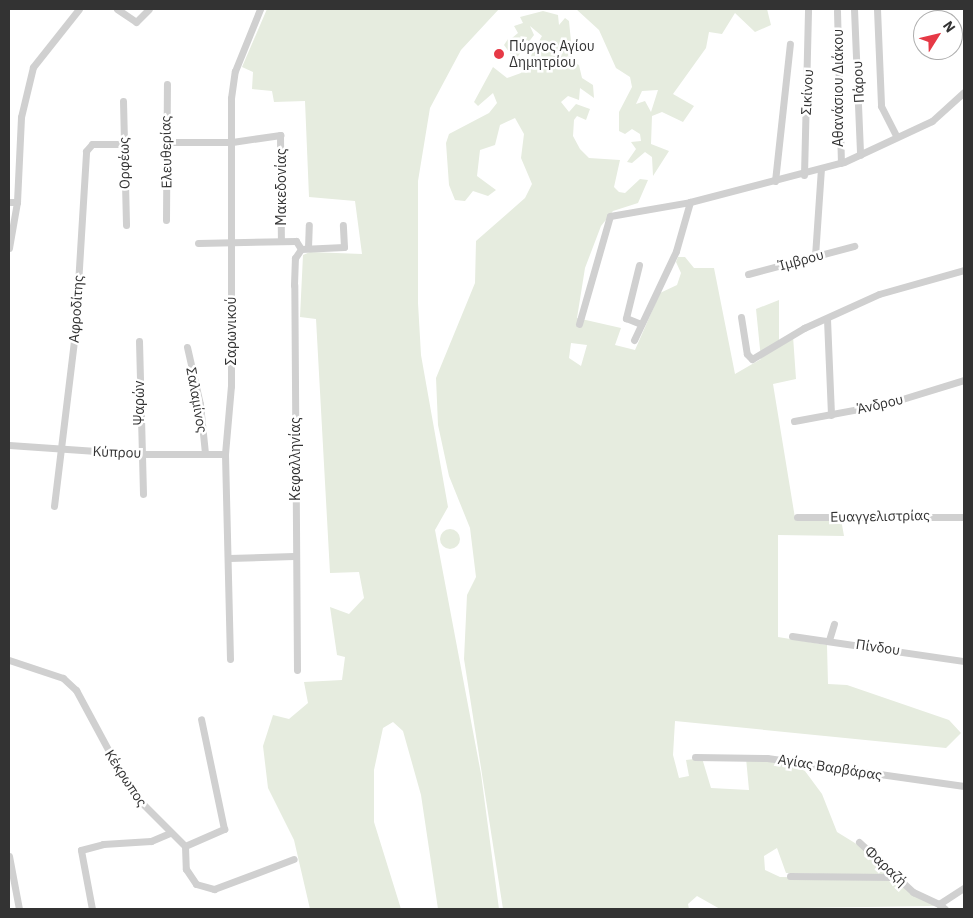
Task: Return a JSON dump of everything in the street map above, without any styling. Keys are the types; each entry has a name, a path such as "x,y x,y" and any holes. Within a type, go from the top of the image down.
{"street":[{"path":"9,248 21,117 33,67 79,9"},
{"path":"117,9 136,22 149,9"},
{"name":"Σαρωνικού","path":"230,659 225,454 231,386 232,85 260,9"},
{"name":"Σικίνου","path":"804,175 808,9"},
{"name":"Πάρου","path":"854,9 860,155"},
{"path":"878,9 881,106 896,135"},
{"name":"Αθανάσιου Διάκου","path":"837,12 841,164"},
{"path":"775,181 790,44"},
{"name":"Ελευθερίας","path":"166,220 167,84"},
{"path":"579,324 610,216 690,202 804,175 841,164 896,135 932,121 964,92"},
{"name":"Ορφέως","path":"123,100 126,225"},
{"name":"Μακεδονίας","path":"232,142 280,135 281,240"},
{"path":"166,142 232,142"},
{"name":"Αφροδίτης","path":"54,506 58,450 75,333 86,151 92,144 123,144"},
{"path":"815,256 821,170"},
{"path":"634,340 676,252 690,202"},
{"path":"198,242 281,240 296,241 304,249 344,247 343,225"},
{"name":"Κεφαλληνίας","path":"297,670 294,556 294,285 295,258 304,249 309,226"},
{"name":"Ίμβρου","path":"748,274 854,246"},
{"path":"639,265 626,318 641,324"},
{"path":"741,317 747,354 752,359 827,319 886,291 964,270"},
{"path":"827,319 831,415"},
{"name":"Ψαρών","path":"139,341 140,454 143,494"},
{"name":"Σαλαμίνος","path":"187,347 200,404 204,453"},
{"name":"Άνδρου","path":"794,421 886,404 964,380"},
{"name":"Κύπρου","path":"9,445 58,450 140,454 225,454"},
{"name":"Ευαγγελιστρίας","path":"797,517 964,518"},
{"path":"228,558 294,556"},
{"path":"829,640 834,624"},
{"name":"Πίνδου","path":"792,636 964,661"},
{"name":"Κέκρωπος","path":"9,660 70,684 131,792 185,846"},
{"path":"201,719 224,829 185,846 186,869 204,889 248,878 294,859"},
{"name":"Αγίας Βαρβάρας","path":"694,756 767,758 964,786"},
{"path":"92,909 81,850 103,844 151,841 170,833"},
{"name":"Φαραζή","path":"859,842 895,877 942,907"},
{"path":"9,856 19,909"},
{"path":"790,876 895,877"},
{"path":"942,907 964,888"}],"shaded area":[{"path":"267,9 499,9 461,50 430,108 418,181 418,303 421,355 448,507 435,530 481,774 499,909 438,909 421,795 403,731 393,722 383,728 374,770 374,822 401,909 310,909 294,840 268,788 263,746 273,715 289,719 308,703 304,682 342,680 345,657 337,655 330,607 349,614 364,598 359,572 330,573 316,319 300,317 303,255 310,252 362,254 355,201 309,197 305,101 274,102 272,91 252,89 253,72 242,67"},
{"path":"576,9 767,9 771,25 755,32 735,13 722,34 709,32 706,48 673,94 694,106 683,122 662,112 652,116 651,144 669,151 653,176 652,157 645,152 632,163 627,162 636,149 631,142 641,141 640,134 632,129 625,134 619,131 619,112 632,87 630,77 616,68 599,30","holes":["658,90 651,112 645,101 636,104 642,91"]},
{"path":"543,11 558,15 559,25 565,18 569,21 573,62 579,65 582,78 593,85 594,98 580,88 579,100 568,96 561,102 569,112 576,104 590,109 586,120 577,116 574,120 573,136 580,149 589,158 620,160 614,187 619,192 625,193 640,179 648,180 638,203 613,211 601,226 585,268 577,318 621,328 615,345 635,350 660,293 677,285 681,273 676,262 678,257 685,257 694,268 714,268 735,374 761,359 756,309 779,300 779,344 793,336 796,379 773,384 795,518 841,519 844,536 778,535 778,637 827,645 828,684 847,685 949,720 961,733 946,748 675,721 673,755 679,778 689,776 686,760 702,758 711,788 749,790 746,758 802,767 822,794 837,832 863,848 893,876 786,873 777,848 764,856 765,870 780,877 894,879 935,906 720,909 697,896 688,904 689,909 503,909 464,659 467,595 476,577 470,528 449,476 438,425 436,378 475,283 476,241 525,198 532,184 521,158 524,134 515,118 500,125 495,145 480,150 477,176 496,190 488,196 473,191 465,201 455,200 449,185 446,143 449,134 489,113 497,103 493,93 478,106 474,102 493,67 507,78 521,73 542,36 530,26 534,35 515,60 504,45 508,39 519,45 512,38 518,33 514,26 523,23 520,17","holes":["571,343 587,345 581,366 569,358"]},
{"path":"446,529 454,529 460,535 460,543 454,549 446,549 440,543 440,535"}],"place":[{"name":"Πύργος Αγίου Δημητρίου","path":"499,54"}]}
